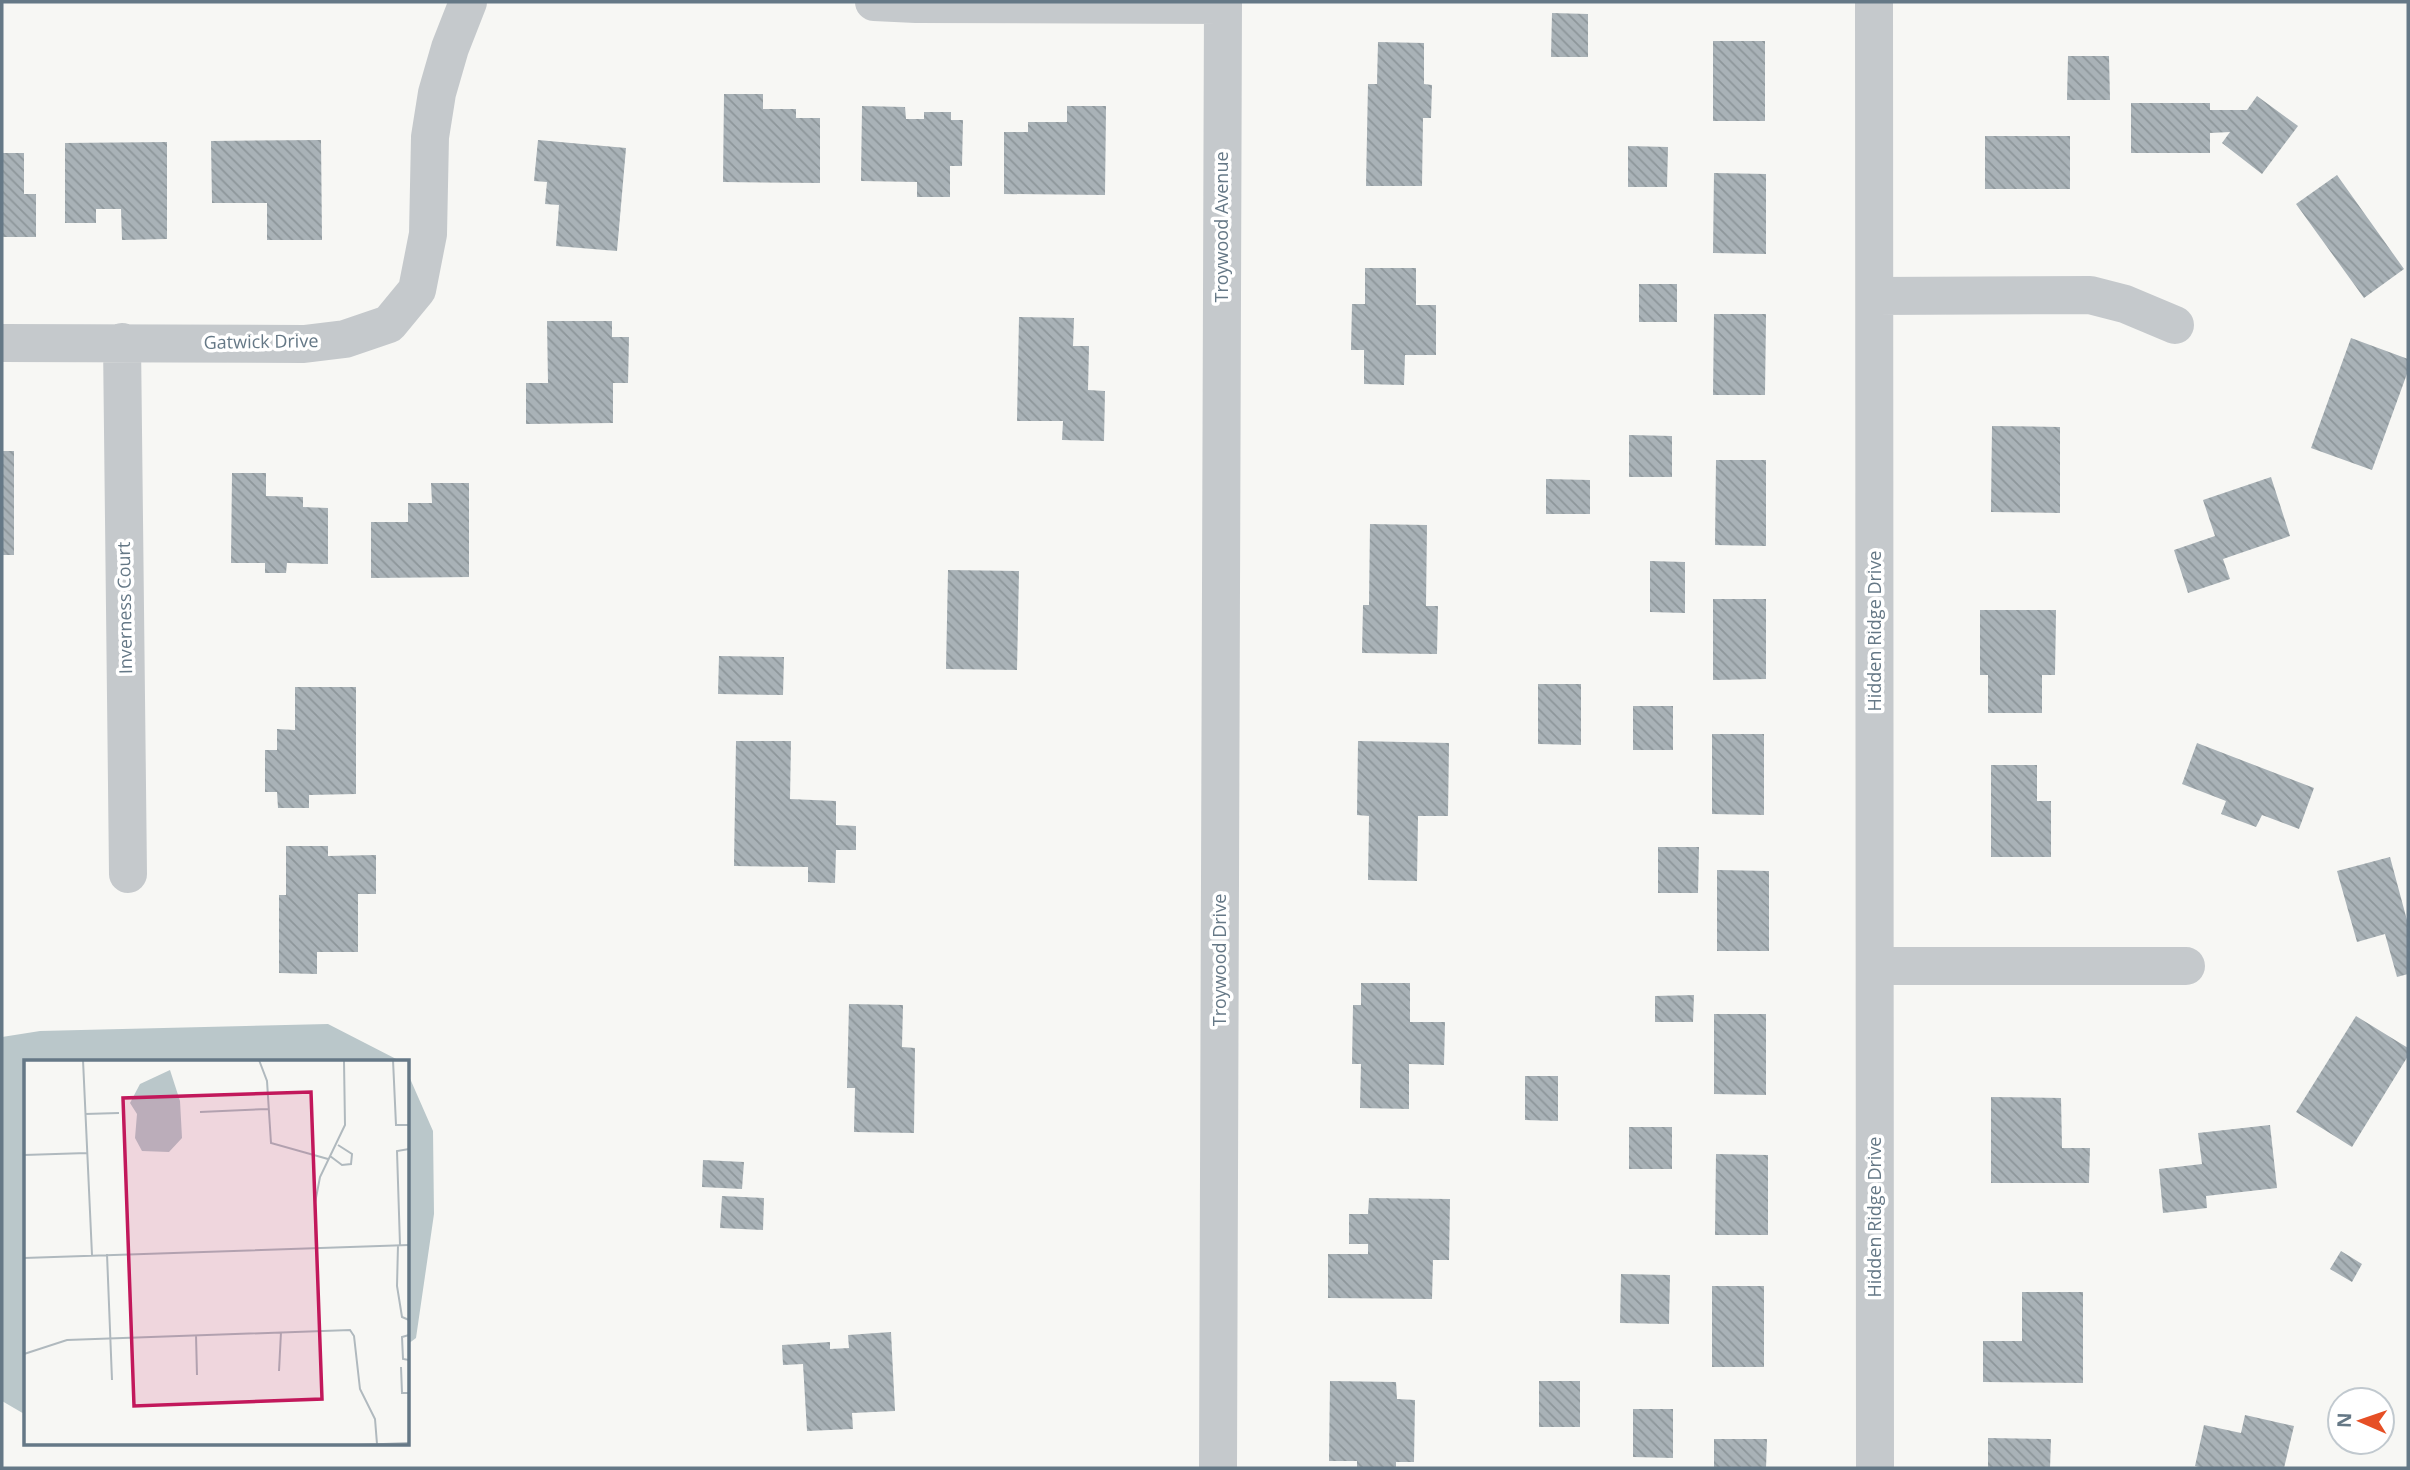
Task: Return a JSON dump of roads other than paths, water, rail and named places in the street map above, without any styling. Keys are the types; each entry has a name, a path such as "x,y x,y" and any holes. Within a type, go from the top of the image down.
{"street":[{"name":"Gatwick Drive","path":"2,343 304,344 345,339 389,324 417,290 428,234 430,137 437,93 450,48 468,2"},
{"path":"874,2 1223,4"},
{"name":"Hidden Ridge Drive","path":"1874,2 1875,1468"},
{"name":"Troywood Avenue","path":"1220,451 1223,4"},
{"path":"1875,296 2090,295 2124,304 2175,325"},
{"name":"Inverness Court","path":"122,342 128,874"},
{"name":"Troywood Drive","path":"1218,1468 1220,451"},
{"path":"1875,966 2186,966"}]}
